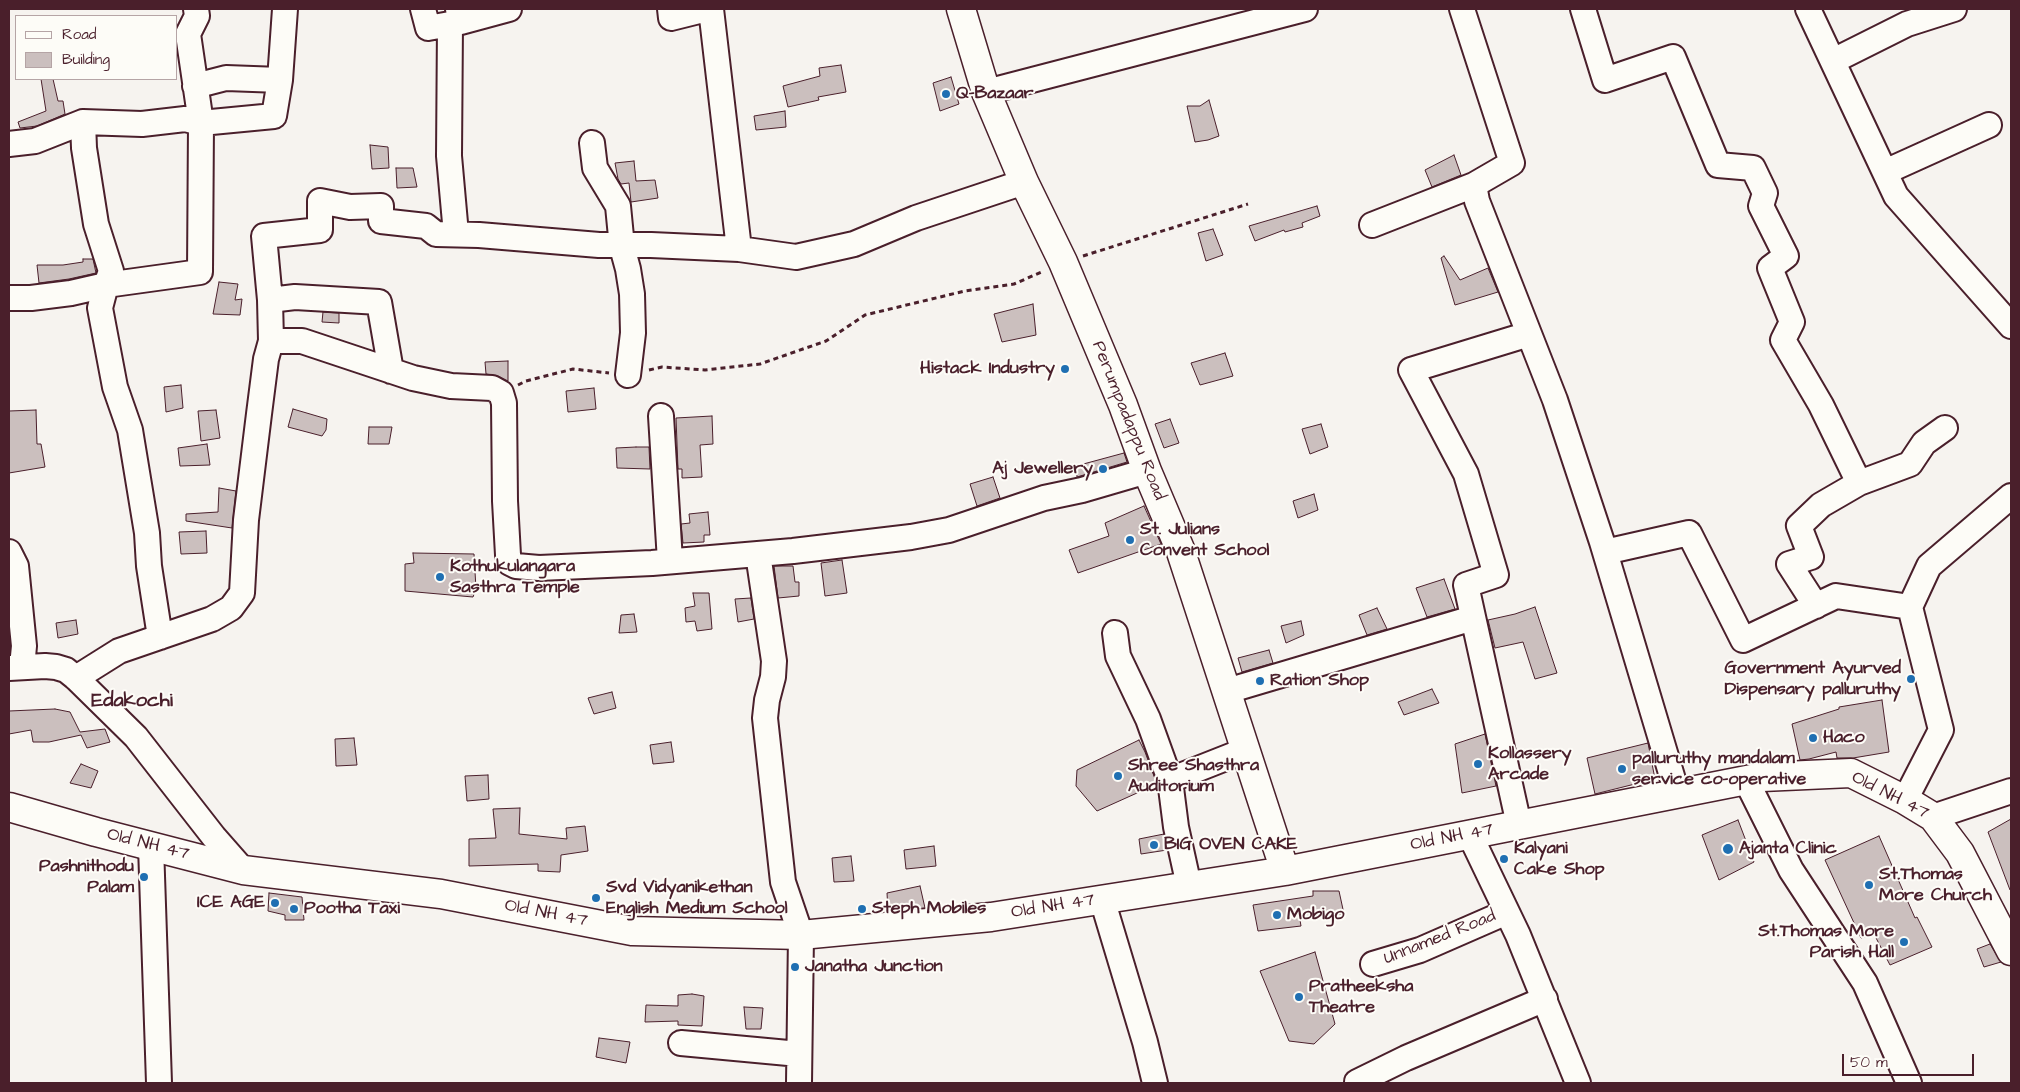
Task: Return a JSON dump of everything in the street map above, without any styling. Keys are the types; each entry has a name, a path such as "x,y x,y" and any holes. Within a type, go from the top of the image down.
{"main road":[{"name":"Perumpadappu Road","path":"961,9 986,92 1024,182 1063,262 1123,405 1180,549 1285,871"},
{"name":"Old NH 47","path":"9,807 96,832 243,870 441,894 632,931 801,935 991,917 1285,871 1762,777 1851,772 1933,817 1960,853 2011,951"}],"street":[{"path":"9,298 31,298 71,293 106,285 200,272 201,123 188,34 197,16 196,9"},
{"path":"9,144 35,141 83,122 142,124 186,119 201,123 274,116 280,80 285,9"},
{"path":"423,9 428,28 456,18 509,9"},
{"path":"670,9 671,18 709,9 739,249"},
{"path":"986,92 1305,9"},
{"path":"1372,225 1474,185 1512,163 1462,9"},
{"path":"1583,9 1605,80 1674,57 1718,165 1753,168 1765,192 1761,206 1786,256 1770,268 1792,322 1783,340 1821,405 1859,483"},
{"path":"1808,9 1896,196 2011,326"},
{"path":"1833,61 1907,24 1954,9"},
{"path":"456,18 449,156 456,234"},
{"path":"195,86 226,78 280,80"},
{"path":"83,122 84,148 96,224 111,271 100,308 115,388 130,430 147,533 149,566 160,637"},
{"path":"1885,172 1989,125"},
{"path":"592,143 595,168 618,206 622,246 632,294 633,333 628,375"},
{"path":"76,678 119,651 212,619 231,608 242,593 246,520 261,396 271,341 270,300 264,236 320,230 320,201 350,207 381,206 381,221 426,226 436,234 622,246 650,245 739,249 796,257 854,244 916,218 1024,182"},
{"path":"1474,185 1477,202 1555,400 1605,552 1677,793"},
{"path":"270,300 295,296 379,302 391,371"},
{"path":"1519,825 1466,585 1496,575 1466,474 1411,370 1529,334"},
{"path":"271,341 302,341 413,378 451,386 492,388 501,393 504,403 505,501 510,563 516,566 539,568 670,561 758,554 911,537 949,530 1044,498 1082,490 1148,471"},
{"path":"661,416 670,561"},
{"path":"1816,606 1789,564 1811,557 1799,526 1821,505 1859,483 1910,464 1924,443 1945,428"},
{"path":"1904,800 1941,730 1926,664 1910,607 1929,566 2011,496"},
{"path":"1605,552 1689,533 1743,640 1836,596 1910,607"},
{"path":"9,552 16,566 24,646 15,668 56,667 66,670 76,678 136,737 214,837 243,870"},
{"path":"758,554 774,661 774,677 767,700 765,718 783,882 801,935 799,1083"},
{"path":"1227,691 1473,618"},
{"path":"1114,633 1118,656 1148,719 1170,780 1176,827 1189,886"},
{"path":"1170,780 1246,750"},
{"path":"1746,780 1791,870 1865,983 1909,1083"},
{"path":"1933,817 2011,791"},
{"path":"1470,835 1507,912 1545,999 1578,1083"},
{"path":"151,846 159,1083"},
{"path":"1102,899 1155,1083"},
{"name":"Unnamed Road","path":"1373,964 1420,950 1507,912"},
{"path":"1354,1083 1545,999"},
{"path":"681,1043 799,1054"}],"path":[{"path":"501,393 526,380 573,369 628,375 662,367 705,370 760,364 826,341 865,315 965,291 1014,284 1063,262 1248,204"}],"building":[{"path":"841,65 846,92 818,97 819,100 788,107 783,86 820,76 819,68"},
{"name":"Q-Bazaar","path":"951,77 959,104 940,111 933,83"},
{"path":"41,80 53,80 58,101 63,101 65,114 37,126 20,128 18,122 46,111"},
{"path":"1209,100 1219,136 1195,142 1187,106 1200,106"},
{"path":"785,111 786,127 756,130 754,116"},
{"path":"370,145 388,147 389,168 372,169"},
{"path":"1454,155 1461,175 1432,187 1425,170"},
{"path":"634,161 636,181 655,180 658,198 631,202 629,183 621,184 618,179 615,163"},
{"path":"396,168 413,168 417,187 397,188"},
{"path":"1317,206 1320,216 1302,223 1303,227 1285,232 1284,230 1255,241 1249,226"},
{"path":"1213,229 1223,255 1206,261 1198,233"},
{"path":"1444,256 1460,280 1488,268 1498,292 1455,305 1441,258"},
{"path":"83,259 93,259 96,273 39,283 37,265 63,265 83,262"},
{"path":"219,282 238,284 235,300 242,299 240,315 213,314"},
{"path":"1033,304 1036,335 1002,342 994,314"},
{"path":"323,312 339,313 339,323 322,322"},
{"path":"1225,353 1233,376 1200,385 1191,363"},
{"path":"508,361 508,381 498,376 486,374 485,362"},
{"path":"181,385 183,408 166,412 164,387"},
{"path":"594,388 596,409 568,412 566,391"},
{"path":"293,409 327,419 326,430 322,436 288,427"},
{"path":"36,410 37,444 41,444 45,467 9,473 9,411"},
{"path":"216,410 220,438 201,441 198,411"},
{"path":"712,416 713,444 700,445 702,477 682,478 682,469 678,469 676,418"},
{"path":"1170,419 1179,443 1164,448 1155,424"},
{"path":"1321,424 1328,447 1310,454 1302,429"},
{"path":"369,427 392,427 389,444 368,444"},
{"path":"207,444 210,465 180,466 178,448"},
{"path":"649,447 650,469 617,468 616,448"},
{"path":"1124,453 1127,462 1077,477 1076,466"},
{"path":"993,477 1000,498 977,506 970,484"},
{"path":"219,488 236,491 232,528 186,521 186,514 218,512"},
{"path":"1314,494 1318,510 1298,518 1293,501"},
{"name":"St. Julians Convent School","path":"1144,506 1161,544 1078,573 1069,550 1109,536 1105,523"},
{"path":"708,512 710,535 704,535 704,542 683,543 681,524 690,523 689,514"},
{"path":"206,531 207,553 181,554 179,532"},
{"name":"Kothukulangara Sasthra Temple","path":"413,553 474,554 476,589 473,597 405,591 405,564 414,563"},
{"path":"842,560 847,593 825,596 821,563"},
{"path":"774,566 793,566 795,582 799,582 799,596 778,598"},
{"path":"1444,579 1455,609 1427,617 1416,588"},
{"path":"693,593 709,593 712,629 697,631 695,621 686,622 685,608 695,606"},
{"path":"751,598 754,619 738,622 735,599"},
{"path":"1535,607 1557,673 1535,679 1523,642 1495,648 1488,620"},
{"path":"1377,608 1387,629 1367,635 1359,615"},
{"path":"634,614 637,632 619,633 621,615"},
{"path":"76,620 78,634 58,638 56,623"},
{"path":"1301,621 1304,635 1286,643 1281,626"},
{"path":"1269,650 1273,663 1242,672 1238,658"},
{"path":"1432,689 1439,703 1404,715 1398,702"},
{"path":"612,692 616,708 594,714 588,698"},
{"path":"1882,700 1889,752 1853,758 1837,758 1836,752 1800,760 1792,724 1839,709 1839,707"},
{"path":"55,709 70,712 80,732 105,729 110,742 87,748 81,735 49,742 33,742 31,730 9,734 9,711"},
{"name":"Kollassery Arcade","path":"1485,734 1496,786 1462,793 1455,744"},
{"path":"354,738 357,765 336,766 335,739"},
{"name":"Shree Shasthra Auditorium","path":"1139,740 1157,784 1097,811 1076,786 1077,770"},
{"path":"671,742 674,762 653,764 650,745"},
{"name":"palluruthy mandalam service co-operative","path":"1648,743 1655,779 1595,794 1587,758"},
{"path":"81,764 98,771 91,788 70,783"},
{"path":"488,775 489,799 467,801 465,776"},
{"path":"520,808 519,834 567,839 566,828 585,826 588,851 561,855 560,872 538,871 538,864 469,866 469,839 496,838 493,809"},
{"path":"2011,819 2011,890 2010,890 1988,832"},
{"name":"Ajanta Clinic","path":"1738,820 1754,862 1719,880 1702,835"},
{"name":"BIG OVEN CAKE","path":"1164,834 1167,850 1141,854 1139,839"},
{"name":"St.Thomas More Church","path":"1879,836 1915,918 1917,917 1932,947 1890,965 1874,934 1861,938 1825,860"},
{"path":"934,846 936,866 906,869 904,850"},
{"path":"851,856 854,881 834,882 832,858"},
{"path":"920,886 925,908 888,911 887,893"},
{"path":"1313,891 1339,891 1344,914 1300,920 1301,926 1258,931 1253,905 1313,896"},
{"path":"269,893 302,897 304,920 285,920 285,915 268,911"},
{"path":"1990,944 2001,962 1984,967 1977,949"},
{"name":"Pratheeksha Theatre","path":"1315,952 1335,1024 1314,1044 1289,1041 1260,971"},
{"path":"692,994 704,996 702,1026 678,1025 678,1021 645,1022 646,1005 678,1006 678,995"},
{"path":"744,1007 763,1008 761,1029 746,1029"},
{"path":"599,1038 630,1042 626,1063 596,1057"}],"place":[{"name":"Q-Bazaar","path":"946,94"},
{"name":"Histack Industry","path":"1065,369"},
{"name":"Aj Jewellery","path":"1103,469"},
{"name":"St. Julians Convent School","path":"1130,540"},
{"name":"Kothukulangara Sasthra Temple","path":"440,577"},
{"name":"Government Ayurved Dispensary palluruthy","path":"1911,679"},
{"name":"Ration Shop","path":"1260,681"},
{"name":"Haco","path":"1813,738"},
{"name":"Kollassery Arcade","path":"1478,764"},
{"name":"palluruthy mandalam service co-operative","path":"1622,769"},
{"name":"Shree Shasthra Auditorium","path":"1118,776"},
{"name":"BIG OVEN CAKE","path":"1154,845"},
{"name":"Ajanta Clinic","path":"1728,849"},
{"name":"Kalyani Cake Shop","path":"1504,859"},
{"name":"Pashnithodu Palam","path":"144,877"},
{"name":"St.Thomas More Church","path":"1869,885"},
{"name":"Svd Vidyanikethan English Medium School","path":"596,898"},
{"name":"ICE AGE","path":"275,903"},
{"name":"Pootha Taxi","path":"294,909"},
{"name":"Steph Mobiles","path":"862,909"},
{"name":"Mobigo","path":"1277,915"},
{"name":"St.Thomas More Parish Hall","path":"1904,942"},
{"name":"Janatha Junction","path":"795,967"},
{"name":"Pratheeksha Theatre","path":"1299,997"}],"district":[{"name":"Edakochi","path":"132,702"}]}
